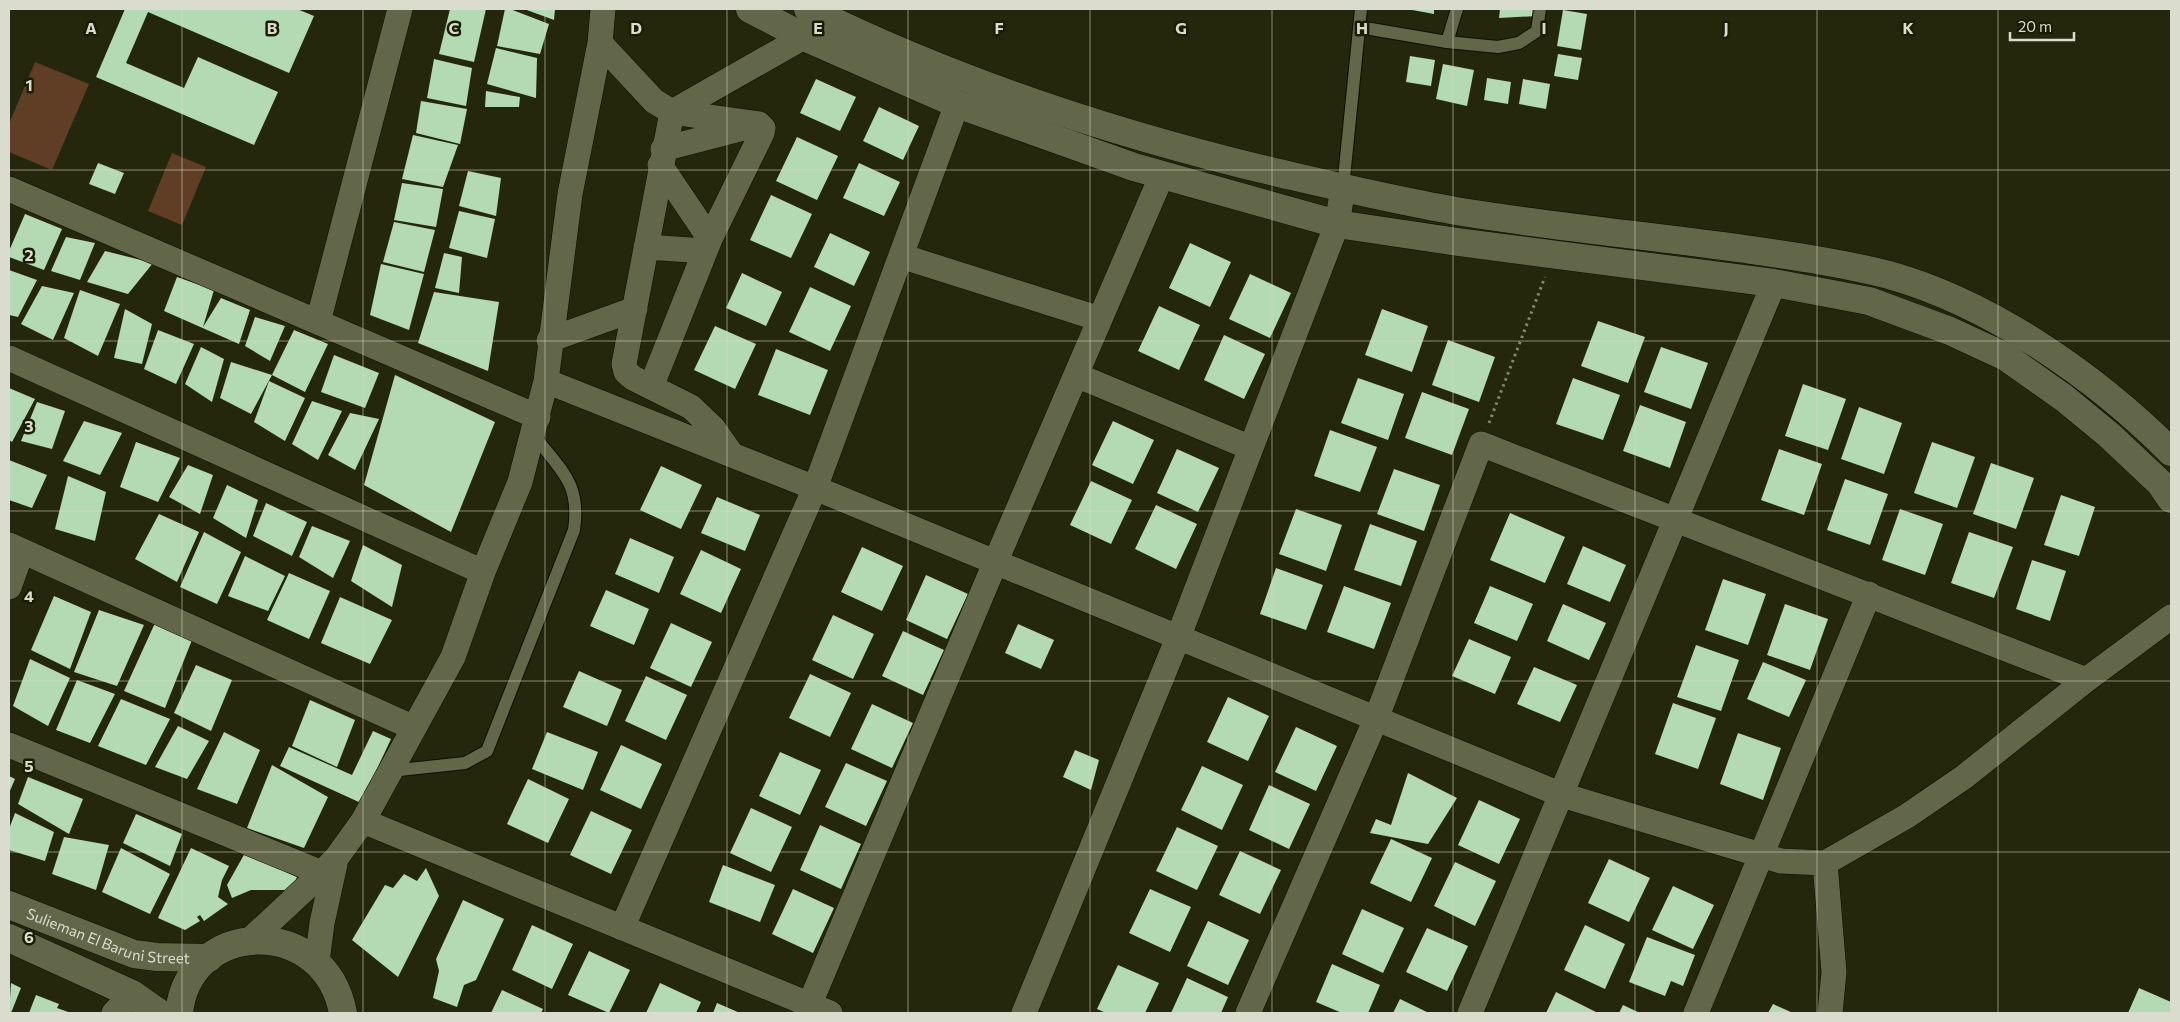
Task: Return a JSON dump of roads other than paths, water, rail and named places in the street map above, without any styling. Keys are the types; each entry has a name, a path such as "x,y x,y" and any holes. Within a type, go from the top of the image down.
{"street":[{"path":"318,322 400,9"},
{"path":"250,940 330,869 363,821 453,657 483,572 520,482 546,382 570,194 600,43 603,9"},
{"path":"750,9 804,37 957,104 1134,167 1337,224 1774,283 1869,301 1950,331 2006,357 2064,398 2109,435 2160,483 2171,499"},
{"path":"808,9 956,74 1059,111 1198,154 1343,188 1462,212 1798,256 1889,276 1931,290 1985,315 2082,374 2138,420 2171,452"},
{"path":"732,455 713,428 691,407 632,378 626,372 624,364 672,112 804,37"},
{"path":"600,43 654,101 672,112 759,124 763,128 708,245 652,387"},
{"path":"622,928 815,488 957,104"},
{"path":"662,157 759,124"},
{"path":"662,157 708,245"},
{"path":"363,821 815,1010 995,563 1162,175"},
{"path":"1024,1013 1178,638 1337,224 1343,188"},
{"path":"9,189 318,322 536,426"},
{"path":"646,247 708,245"},
{"path":"901,256 1100,319"},
{"path":"1470,1013 1774,283"},
{"path":"550,340 635,309"},
{"path":"9,358 483,572"},
{"path":"1076,375 1251,448"},
{"path":"546,382 815,488 1562,795 1761,856 1793,862 1825,863 1907,816 1964,777 2086,680 2171,617"},
{"path":"1248,1013 1376,718 1481,444 2086,680"},
{"path":"9,587 16,548 414,728"},
{"path":"1696,1013 1869,594"},
{"path":"9,745 330,869"},
{"path":"1825,863 1834,972 1830,1013"},
{"path":"317,962 330,869"},
{"name":"Sulieman El Baruni Street","path":"9,904 134,954 209,958"},
{"path":"9,938 123,1004 159,1013"},
{"path":"179,1013 184,991 195,972 209,958 228,946 250,940 274,941 297,948 317,962 335,986 343,1013"}],"lane":[{"path":"1343,188 1361,9"},
{"path":"1447,42 1457,9"},
{"path":"1359,27 1447,42 1498,47 1519,43 1537,31 1540,9"},
{"path":"390,771 465,763 487,751 574,530 577,510 573,485 536,426"}]}
